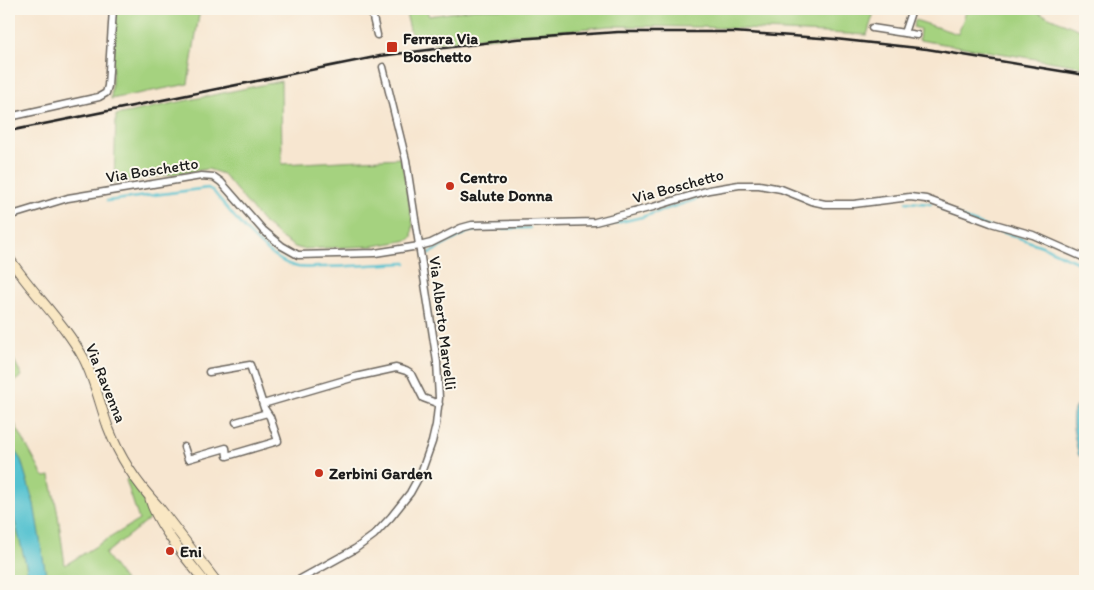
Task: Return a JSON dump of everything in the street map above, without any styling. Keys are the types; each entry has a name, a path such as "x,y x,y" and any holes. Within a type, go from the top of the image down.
{"main road":[{"name":"Via Ravenna","path":"9,260 63,327 77,348 90,373 114,440 130,469 149,496 152,507 216,581"},
{"name":"Via Ravenna","path":"165,521 204,581"}],"street":[{"path":"9,117 99,98 106,94 113,9"},
{"path":"371,9 377,35"},
{"path":"904,33 912,9"},
{"path":"872,28 917,35"},
{"path":"383,67 406,160 419,246"},
{"name":"Via Boschetto","path":"9,216 68,198 206,176 214,177 221,182 263,230 282,246 298,255 375,253 431,244 461,228 472,225 595,222 709,190 753,184 773,187 811,201 832,205 903,198 926,199 991,223 1033,235 1085,258"},
{"name":"Via Alberto Marvelli","path":"297,581 361,544 386,524 414,486 424,465 432,442 439,404 437,362 419,246"},
{"path":"184,447 188,459 226,448 227,456 278,441 250,365 209,372"},
{"name":"Via Alberto Marvelli","path":"263,404 355,376 396,368 411,374 423,398 439,404"},
{"path":"236,422 267,413"}],"green space":[{"path":"116,9 200,9 188,84 111,99"},
{"path":"405,9 426,9 429,16 475,9 875,9 867,35 702,27 610,26 433,43 432,36 412,38"},
{"path":"967,9 1030,9 1085,32 1085,67 919,40 920,29 913,27 915,20 958,34"},
{"path":"281,81 282,164 401,158 413,224 412,237 409,240 374,246 302,249 295,247 262,221 223,174 208,169 114,183 116,115"},
{"path":"9,350 22,376 9,385"},
{"path":"9,413 42,474 45,477 50,476 65,565 139,520 126,480 131,476 148,498 145,502 153,516 105,554 125,581 9,581"}],"water":[{"path":"1076,406 1083,407 1085,411 1085,457 1079,456 1074,436 1073,417"},
{"path":"9,442 21,460 34,504 47,581 29,581 9,499"}],"waterway":[{"path":"107,201 208,188 213,191 251,236 263,247 287,263 298,267 342,267 406,263"},
{"path":"599,227 642,217 697,199"},
{"path":"906,202 931,204"},
{"path":"941,208 965,219 1042,246 1085,266"},
{"path":"430,253 468,232 487,229 530,228"}],"railway":[{"path":"9,131 380,56 516,39 618,32 733,32 835,39 927,49 1085,75"}],"place":[{"name":"Ferrara Via Boschetto","path":"392,47"},
{"name":"Centro Salute Donna","path":"450,186"},
{"name":"Zerbini Garden","path":"319,473"},
{"name":"Eni","path":"170,551"}]}
